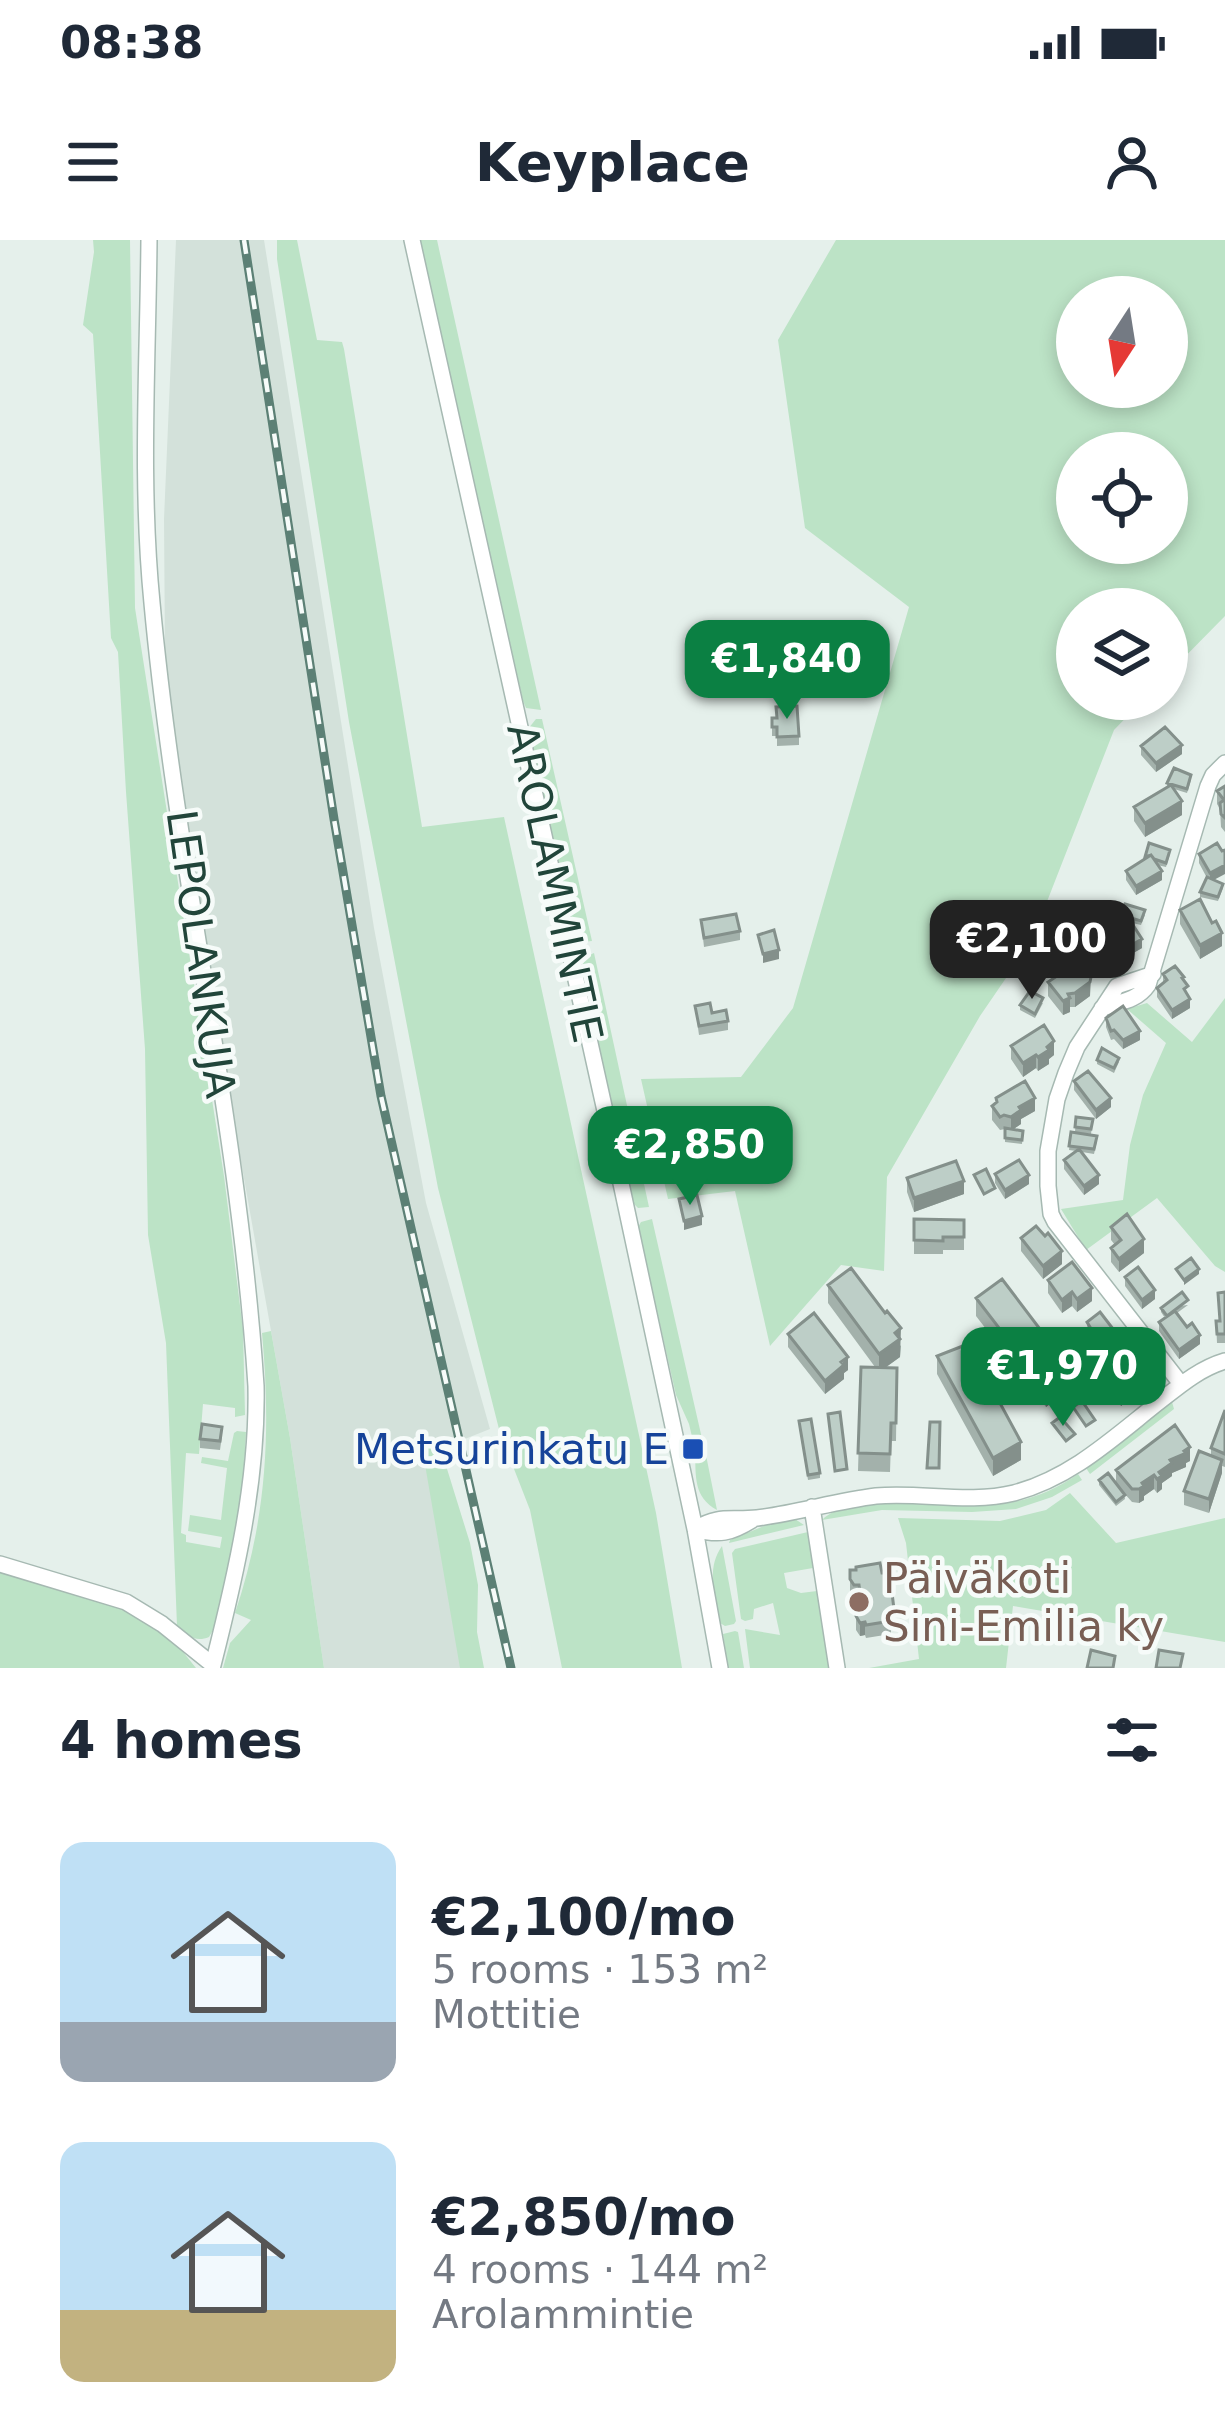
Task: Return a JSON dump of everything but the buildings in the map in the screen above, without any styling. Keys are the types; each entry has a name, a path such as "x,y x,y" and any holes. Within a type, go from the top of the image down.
{"street":[{"name":"LEPOLANKUJA","path":"149,240 144,429 152,609 233,1172 256,1386 251,1484 212,1666"},
{"name":"AROLAMMINTIE","path":"412,240 571,954 695,1529 720,1668"},
{"path":"1181,1384 1051,1214 1048,1151 1057,1099 1077,1048 1102,1008 1141,995 1153,974 1208,786 1225,763"},
{"path":"695,1529 713,1519 754,1518 877,1496 996,1497 1031,1488 1078,1466 1181,1384 1225,1361"},
{"path":"812,1507 837,1668"},
{"path":"0,1564 126,1602 162,1624 212,1666"}],"shaded area":[{"path":"176,240 264,240 374,928 426,1203 490,1429 437,1450 466,1668 324,1668 290,1438 231,1105 165,654 164,519"}],"green space":[{"path":"93,240 130,240 135,608 224,1176 243,1330 245,1415 235,1417 235,1408 203,1404 199,1454 186,1453 181,1533 186,1542 220,1548 222,1537 188,1531 190,1515 221,1520 227,1468 201,1463 202,1457 228,1461 234,1433 246,1432 225,1581 213,1630 200,1639 177,1626 166,1343 148,1235 145,1049 118,652 111,638 93,334 83,325"},
{"path":"277,240 297,240 317,340 342,342 344,349 422,827 504,817 656,1513 682,1668 562,1668 530,1510 500,1433 438,1188 349,722"},
{"path":"420,240 437,240 541,710 526,708 523,701"},
{"path":"836,240 1225,240 1225,616 1188,654 1188,588 1056,588 1056,720 1124,720 1114,730 1032,940 980,1016 887,1177 884,1271 841,1265 770,1346 735,1191 668,1199 641,1079 741,1077 793,1008 909,607 805,528 778,340"},
{"path":"542,719 592,941 581,942 574,936 528,729"},
{"path":"594,953 649,1207 634,1204 581,968"},
{"path":"1225,998 1225,1272 1157,1198 1086,1250 1061,1209 1123,1200 1143,1095 1166,1043 1127,1009 1147,1003 1192,1042"},
{"path":"652,1219 703,1443 694,1445 676,1395 638,1227"},
{"path":"271,1331 324,1668 223,1668 230,1643 251,1620 235,1613 260,1508 266,1440 262,1333"},
{"path":"1172,1402 1174,1409 1090,1474 1086,1468"},
{"path":"439,1443 470,1543 484,1668 460,1668 422,1447"},
{"path":"705,1450 717,1510 697,1485 695,1451"},
{"path":"1078,1474 1082,1480 1052,1497 1016,1509 882,1510 822,1520 857,1505 1008,1503 1044,1493"},
{"path":"1070,1493 1116,1543 1225,1518 1225,1642 1013,1606 1006,1668 869,1668 919,1659 906,1543 898,1518 1000,1521 1046,1510"},
{"path":"795,1519 804,1525 729,1543 769,1524"},
{"path":"808,1532 813,1568 784,1573 787,1588 817,1591 829,1668 750,1668 745,1629 780,1635 773,1603 754,1609 753,1619 741,1619 732,1553"},
{"path":"722,1546 736,1621 725,1626 720,1623 713,1584 714,1564"},
{"path":"0,1569 106,1599 171,1637 196,1668 0,1668"},
{"path":"735,1631 744,1668 728,1668 723,1634"}],"railway":[{"path":"244,240 381,1096 511,1668"}],"place":[{"name":"Metsurinkatu E","path":"693,1449"},
{"name":"Päiväkoti Sini-Emilia ky","path":"859,1602"}]}
